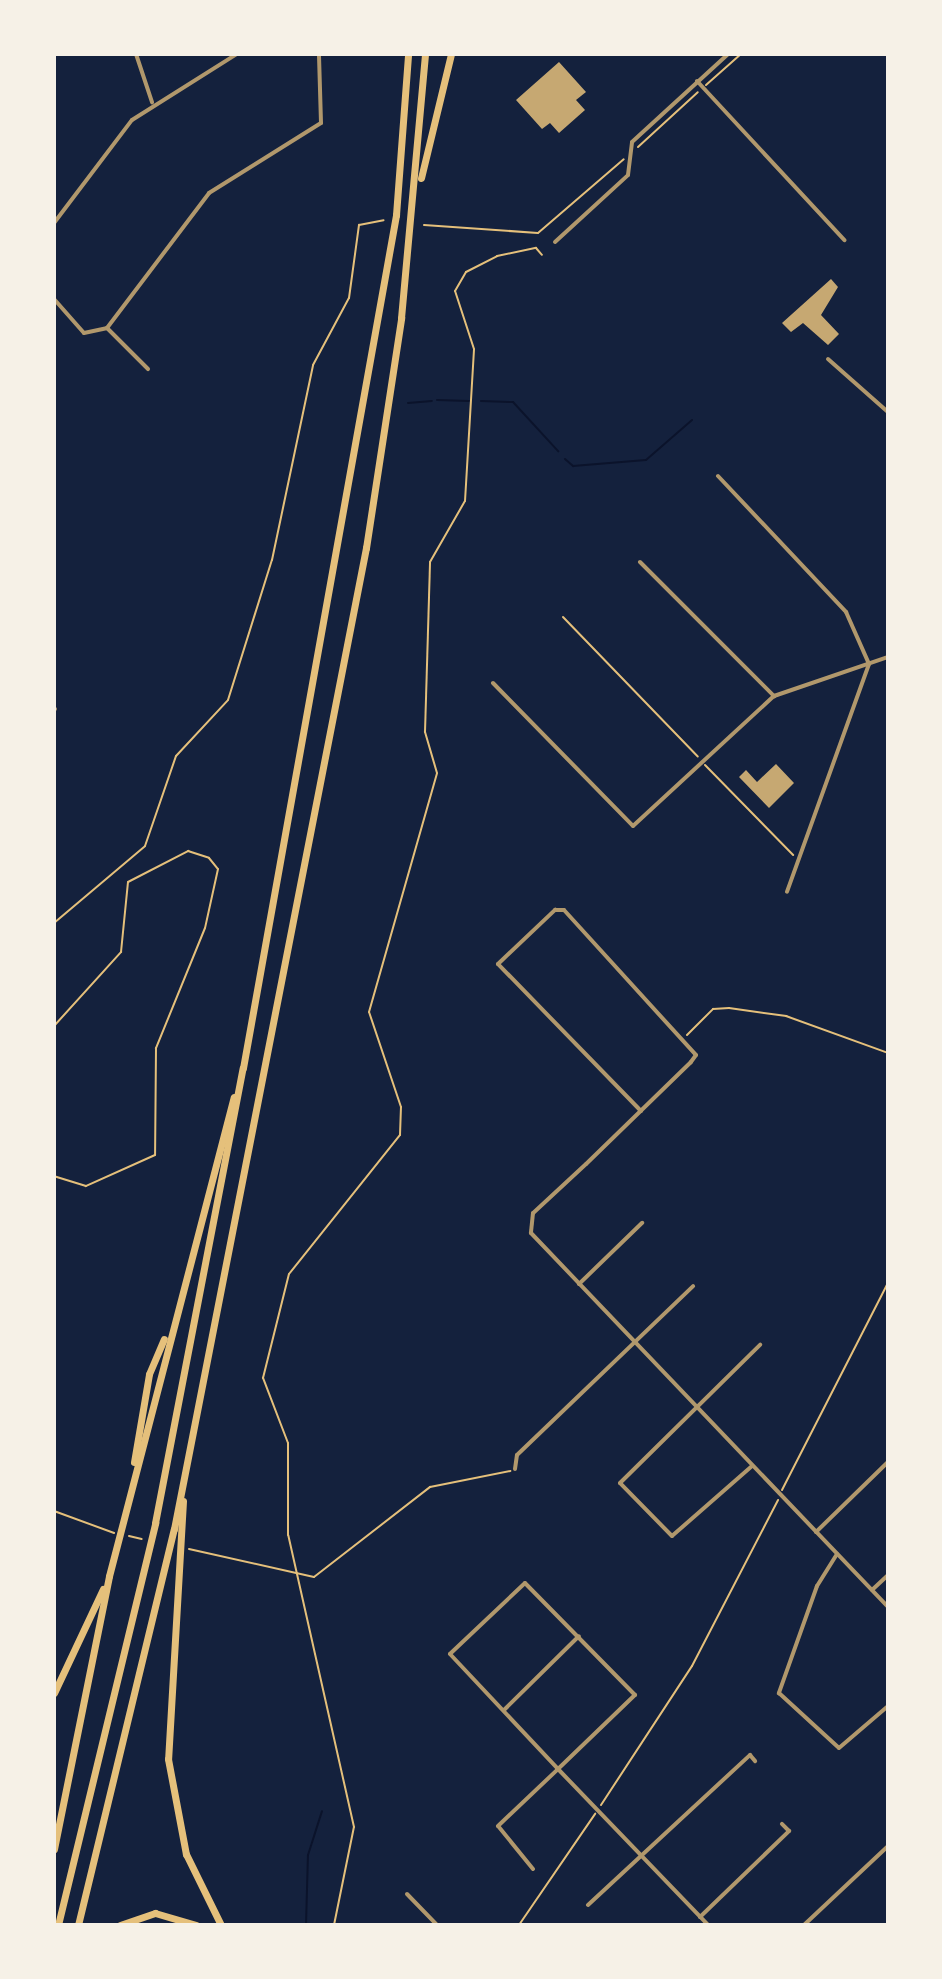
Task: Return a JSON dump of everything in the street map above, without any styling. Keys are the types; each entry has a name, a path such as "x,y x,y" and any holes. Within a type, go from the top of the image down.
{"highway":[{"path":"58,1925 152,1538 243,1068 396,215 408,54"},
{"path":"78,1925 185,1475 366,548 415,203 425,54"},
{"path":"415,203 451,54"},
{"path":"54,1849 109,1576 133,1481 149,1374 173,1318 243,1068"},
{"path":"185,1475 168,1759 186,1854 221,1925"},
{"path":"54,1693 109,1576"},
{"path":"120,1925 155,1913 196,1925"}],"street":[{"path":"136,54 152,102"},
{"path":"54,223 152,102 237,54"},
{"path":"54,299 84,333 107,328 209,193 321,123 319,54"},
{"path":"555,242 628,175 632,142 728,54"},
{"path":"697,81 844,240"},
{"path":"107,328 148,369"},
{"path":"828,359 888,412"},
{"path":"718,476 846,612 869,664 796,857 787,892"},
{"path":"640,562 774,696"},
{"path":"493,683 628,825 639,823 774,696 888,657"},
{"path":"641,1111 498,964 555,910 564,910 696,1047 691,1062 528,1222 579,1284 888,1607"},
{"path":"579,1284 642,1223"},
{"path":"515,1469 517,1455 693,1286"},
{"path":"753,1466 672,1536 620,1483 760,1345"},
{"path":"816,1532 888,1462"},
{"path":"837,1554 795,1639 779,1693 839,1748 888,1706"},
{"path":"872,1590 888,1575"},
{"path":"533,1869 498,1826 558,1769 635,1695 531,1586 518,1587 450,1654 558,1769 708,1925"},
{"path":"504,1710 579,1636"},
{"path":"588,1905 644,1858 750,1755 755,1761"},
{"path":"700,1917 789,1831 782,1824"},
{"path":"804,1925 888,1846"},
{"path":"407,1894 437,1925"}],"path":[{"path":"424,225 538,233 741,54"},
{"path":"54,923 145,846 176,756 230,696 272,560 313,365 349,298 359,225 384,220"},
{"path":"334,1925 354,1827 288,1535 288,1443 263,1378 289,1274 400,1135 401,1107 369,1012 437,773 425,732 430,562 462,512 474,349 455,291 466,272 497,256 536,248 542,255"},
{"path":"563,617 796,857"},
{"path":"54,1026 121,952 128,882 188,851 209,858 218,869 205,928 156,1048 155,1155 86,1186 54,1176"},
{"path":"686,1037 713,1009 729,1008 786,1016 888,1053"},
{"path":"519,1925 692,1666 888,1283"},
{"path":"188,1549 314,1577 430,1487 515,1469"},
{"path":"54,1511 116,1533"},
{"path":"125,1535 143,1539"}],"building":[{"path":"559,62 586,92 576,100 585,110 559,133 550,123 542,129 516,100"},
{"path":"831,279 838,287 821,315 839,334 828,345 803,323 791,332 782,323"},
{"path":"776,764 794,783 769,808 739,777 746,770 757,782"}],"waterway":[{"path":"437,400 469,401"},
{"path":"408,403 432,401"},
{"path":"481,401 513,402 558,451"},
{"path":"565,459 573,466 646,460 692,420"},
{"path":"306,1925 308,1855 322,1811"}]}
